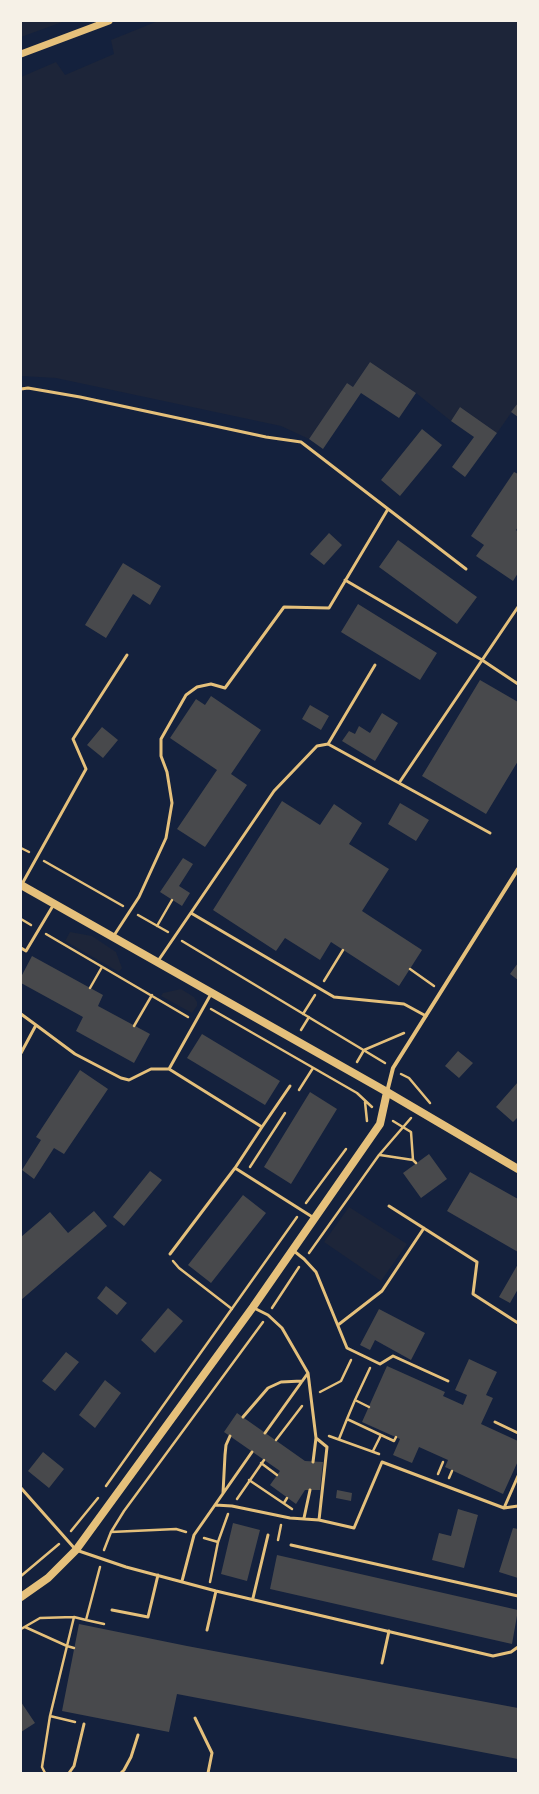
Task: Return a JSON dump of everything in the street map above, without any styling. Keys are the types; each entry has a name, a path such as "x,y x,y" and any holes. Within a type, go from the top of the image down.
{"main road":[{"path":"21,885 387,1092 518,1169"},
{"path":"21,1597 48,1578 76,1550 253,1307 380,1124 387,1092"}],"street":[{"path":"21,54 109,21"},
{"path":"387,1092 393,1068 518,869"}],"lane":[{"path":"21,389 28,388 80,397 266,437 301,442 466,569"},
{"path":"113,937 129,910 139,897 166,838 172,803 167,772 161,756 161,739 186,695 197,687 211,684 225,688 284,607 328,608 388,509"},
{"path":"345,580 482,660 518,684"},
{"path":"399,783 518,607"},
{"path":"21,885 86,769 73,739 127,655"},
{"path":"328,744 375,665"},
{"path":"157,962 274,791 317,746 328,744 490,833"},
{"path":"21,948 26,951 54,904"},
{"path":"191,913 334,998 404,1004 426,1016"},
{"path":"169,1069 212,993"},
{"path":"21,1014 75,1054 121,1078 129,1080 150,1068 169,1069 262,1127"},
{"path":"21,1053 36,1025"},
{"path":"170,1254 236,1168 290,1086"},
{"path":"236,1168 314,1218"},
{"path":"389,1206 478,1262 473,1294 518,1323"},
{"path":"338,1326 382,1291 424,1228"},
{"path":"292,1250 304,1259 316,1272 347,1348 380,1364 393,1356 448,1382"},
{"path":"253,1307 268,1315 282,1328 308,1373 316,1438 313,1462"},
{"path":"265,1433 308,1373"},
{"path":"243,1417 268,1388 281,1382 302,1381"},
{"path":"495,1422 518,1432"},
{"path":"223,1493 226,1445 230,1436"},
{"path":"316,1438 327,1447 318,1520"},
{"path":"182,1581 194,1535 252,1452"},
{"path":"215,1505 232,1506 290,1518 318,1520 354,1528 382,1462 504,1508 518,1506"},
{"path":"504,1508 518,1476"},
{"path":"21,1488 76,1550 126,1567 216,1591 253,1598 493,1656 511,1652 518,1647"},
{"path":"304,1518 310,1490"},
{"path":"253,1598 268,1535"},
{"path":"292,1545 518,1596"},
{"path":"112,1610 148,1617 158,1575"},
{"path":"207,1630 216,1591"},
{"path":"382,1663 389,1631"},
{"path":"195,1718 212,1753 208,1773"},
{"path":"69,1773 74,1766 84,1724"},
{"path":"121,1773 131,1757 138,1736"}],"path":[{"path":"21,848 175,936 380,1060"},
{"path":"157,926 172,900"},
{"path":"21,919 196,1021"},
{"path":"90,988 102,967"},
{"path":"410,969 436,987"},
{"path":"134,1026 152,996"},
{"path":"205,1005 357,1093 365,1102 367,1121 363,1127"},
{"path":"364,1050 408,1031"},
{"path":"296,1095 313,1068"},
{"path":"409,1078 431,1104"},
{"path":"245,1175 288,1108"},
{"path":"403,1127 411,1132 413,1160"},
{"path":"105,1488 349,1145"},
{"path":"379,1155 413,1160 416,1163"},
{"path":"170,1254 172,1260 179,1268 232,1309"},
{"path":"276,1440 310,1397 341,1381 356,1352"},
{"path":"339,1439 374,1360"},
{"path":"355,1400 369,1407"},
{"path":"347,1420 394,1441 396,1437"},
{"path":"326,1435 380,1454"},
{"path":"373,1452 380,1435"},
{"path":"443,1462 437,1476 448,1481 452,1471"},
{"path":"261,1463 278,1475"},
{"path":"249,1480 294,1510 305,1511"},
{"path":"21,1576 65,1538 100,1494"},
{"path":"284,1503 287,1498"},
{"path":"86,1620 100,1566"},
{"path":"45,1773 42,1767 50,1716 74,1617"},
{"path":"21,1629 40,1618 74,1617 104,1624"},
{"path":"25,1626 74,1648"},
{"path":"50,1716 84,1724"}],"shaded area":[{"path":"21,21 65,21 21,37"},
{"path":"158,21 518,21 518,403 497,433 460,407 451,421 416,393 370,362 353,387 347,383 309,439 281,426 56,378 21,376 21,77 56,62 65,75 114,54 111,40"},
{"path":"70,932 92,936 116,952 122,968 119,972 65,941"},
{"path":"181,989 194,997 197,1002 197,1006 192,1013 161,996 163,993"},
{"path":"349,1207 407,1244 381,1281 324,1242"}],"building":[{"path":"370,362 416,393 399,418 361,393 323,449 309,439 347,383 353,387"},
{"path":"518,403 518,417 511,412"},
{"path":"460,407 497,433 465,477 452,467 474,437 451,421"},
{"path":"422,429 442,445 400,496 381,480"},
{"path":"514,472 518,474 518,527 516,530 518,532 518,573 513,581 476,556 484,545 471,536"},
{"path":"329,533 342,545 324,565 310,554"},
{"path":"398,540 477,597 457,624 379,567"},
{"path":"123,563 161,586 150,605 133,594 106,638 85,625"},
{"path":"358,604 437,653 420,680 341,632"},
{"path":"480,680 518,702 518,761 486,814 422,776"},
{"path":"211,696 261,730 231,774 247,785 205,847 177,829 217,770 170,738 196,699 205,705"},
{"path":"310,705 329,716 321,730 302,719"},
{"path":"382,713 398,723 375,761 342,741 349,731 355,734 359,726 370,733"},
{"path":"102,727 118,740 103,758 87,745"},
{"path":"282,801 320,825 334,804 362,823 349,844 389,869 362,911 422,950 399,986 331,942 320,960 285,938 276,951 213,910"},
{"path":"400,803 429,820 416,841 388,824"},
{"path":"183,858 193,864 179,886 190,893 182,906 160,892"},
{"path":"32,956 103,995 98,1006 150,1034 134,1063 76,1031 83,1017 21,983 21,977"},
{"path":"518,963 518,980 510,974"},
{"path":"202,1034 280,1081 265,1105 187,1058"},
{"path":"458,1051 473,1063 459,1078 445,1066"},
{"path":"80,1070 108,1089 64,1154 54,1148 34,1179 22,1170 41,1140 36,1137"},
{"path":"518,1082 518,1117 513,1122 496,1107"},
{"path":"310,1092 337,1109 291,1184 264,1167"},
{"path":"429,1154 447,1179 421,1198 403,1173"},
{"path":"150,1171 162,1180 124,1226 113,1217"},
{"path":"470,1172 518,1199 518,1252 447,1211"},
{"path":"243,1195 266,1213 211,1283 188,1265"},
{"path":"94,1211 107,1226 21,1300 21,1237 50,1212 68,1233"},
{"path":"518,1264 518,1289 510,1303 499,1297"},
{"path":"106,1286 127,1303 117,1315 97,1298"},
{"path":"168,1308 183,1321 155,1353 141,1340"},
{"path":"379,1309 425,1333 411,1360 375,1340 370,1350 360,1345"},
{"path":"66,1352 79,1362 55,1391 42,1381"},
{"path":"469,1359 497,1372 486,1395 493,1398 481,1424 518,1441 518,1461 503,1494 445,1467 448,1460 419,1447 412,1463 393,1455 400,1439 362,1422 387,1366 445,1392 443,1396 463,1405 467,1395 455,1390"},
{"path":"105,1380 121,1393 95,1428 79,1415"},
{"path":"237,1413 305,1461 323,1462 320,1490 305,1490 296,1504 270,1485 280,1471 224,1432"},
{"path":"43,1452 64,1469 49,1488 28,1471"},
{"path":"337,1490 352,1493 351,1501 336,1498"},
{"path":"458,1509 478,1515 464,1568 432,1560 439,1533 451,1536"},
{"path":"233,1523 260,1530 247,1581 221,1574"},
{"path":"513,1528 518,1529 518,1578 499,1572"},
{"path":"277,1555 518,1610 512,1644 270,1589"},
{"path":"79,1624 187,1646 518,1708 518,1759 177,1694 169,1732 62,1711"},
{"path":"21,1702 35,1723 21,1732"}]}
